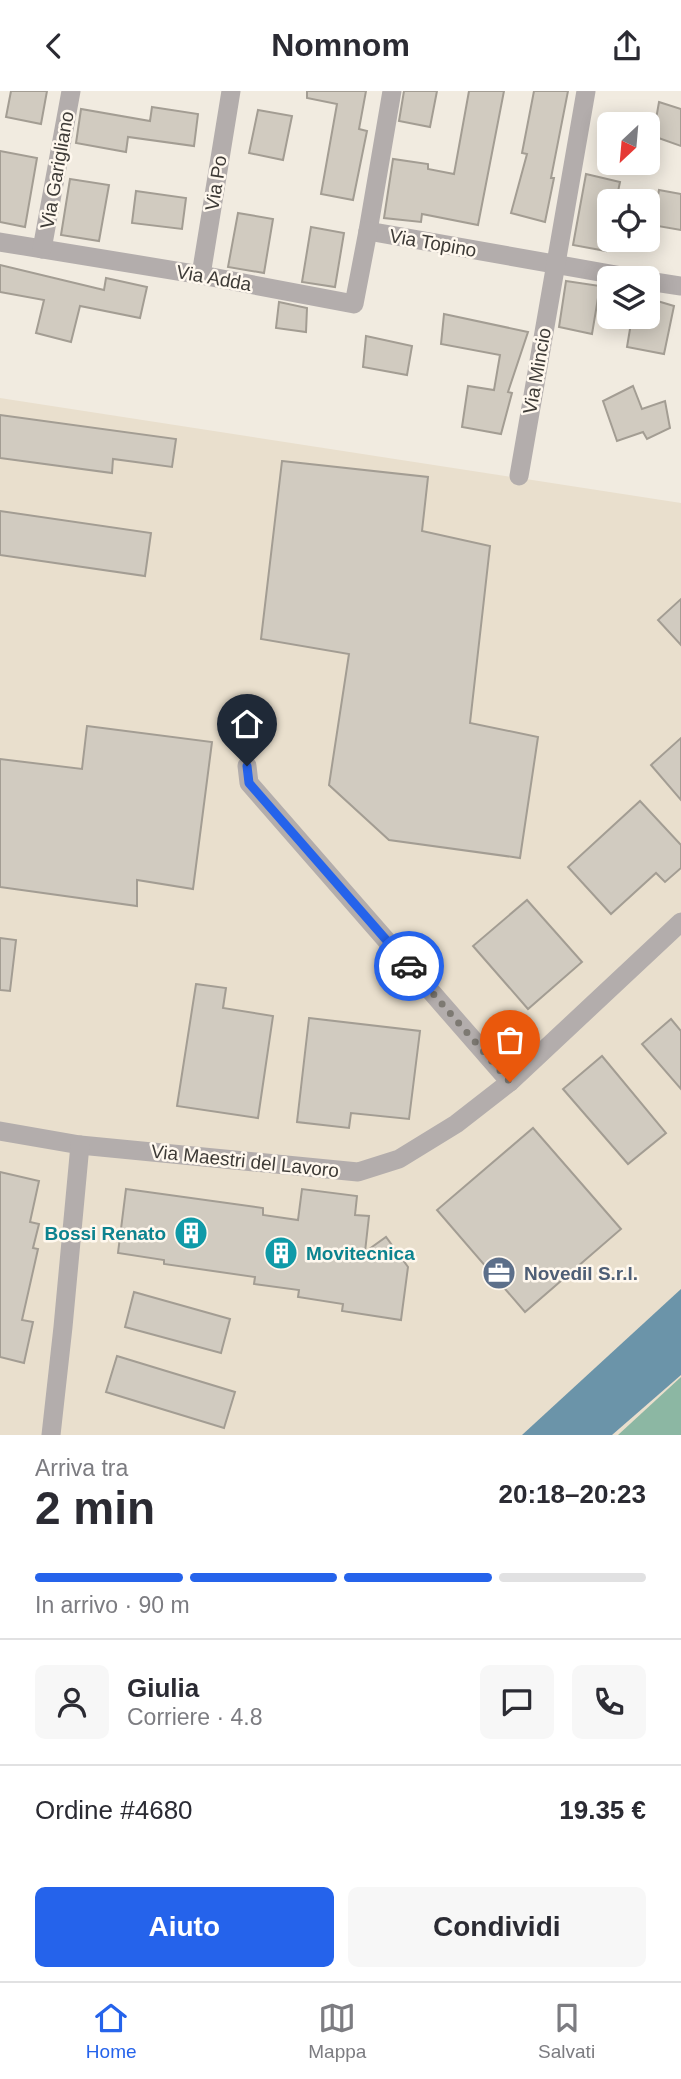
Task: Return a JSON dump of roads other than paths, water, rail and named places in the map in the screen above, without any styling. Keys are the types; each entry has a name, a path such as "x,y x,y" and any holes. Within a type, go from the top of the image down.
{"street":[{"name":"Via Garigliano","path":"43,249 71,91"},
{"name":"Via Po","path":"201,275 231,91"},
{"name":"Via Topino","path":"392,91 368,231 555,266"},
{"name":"Via Mincio","path":"519,476 586,91"},
{"name":"Via Adda","path":"0,242 201,275 354,304 368,231"},
{"path":"555,266 597,272"},
{"path":"660,283 681,286"},
{"path":"247,766 249,783 510,1082"},
{"name":"Via Maestri del Lavoro","path":"0,1131 80,1145 358,1172 399,1159 456,1124 510,1082 681,922"},
{"path":"51,1435 80,1145"}],"water":[{"path":"681,1289 681,1375 612,1435 522,1435"}],"place":[{"name":"Bossi Renato","path":"191,1233"},
{"name":"Movitecnica","path":"281,1253"},
{"name":"Novedil S.r.l.","path":"499,1273"}]}
